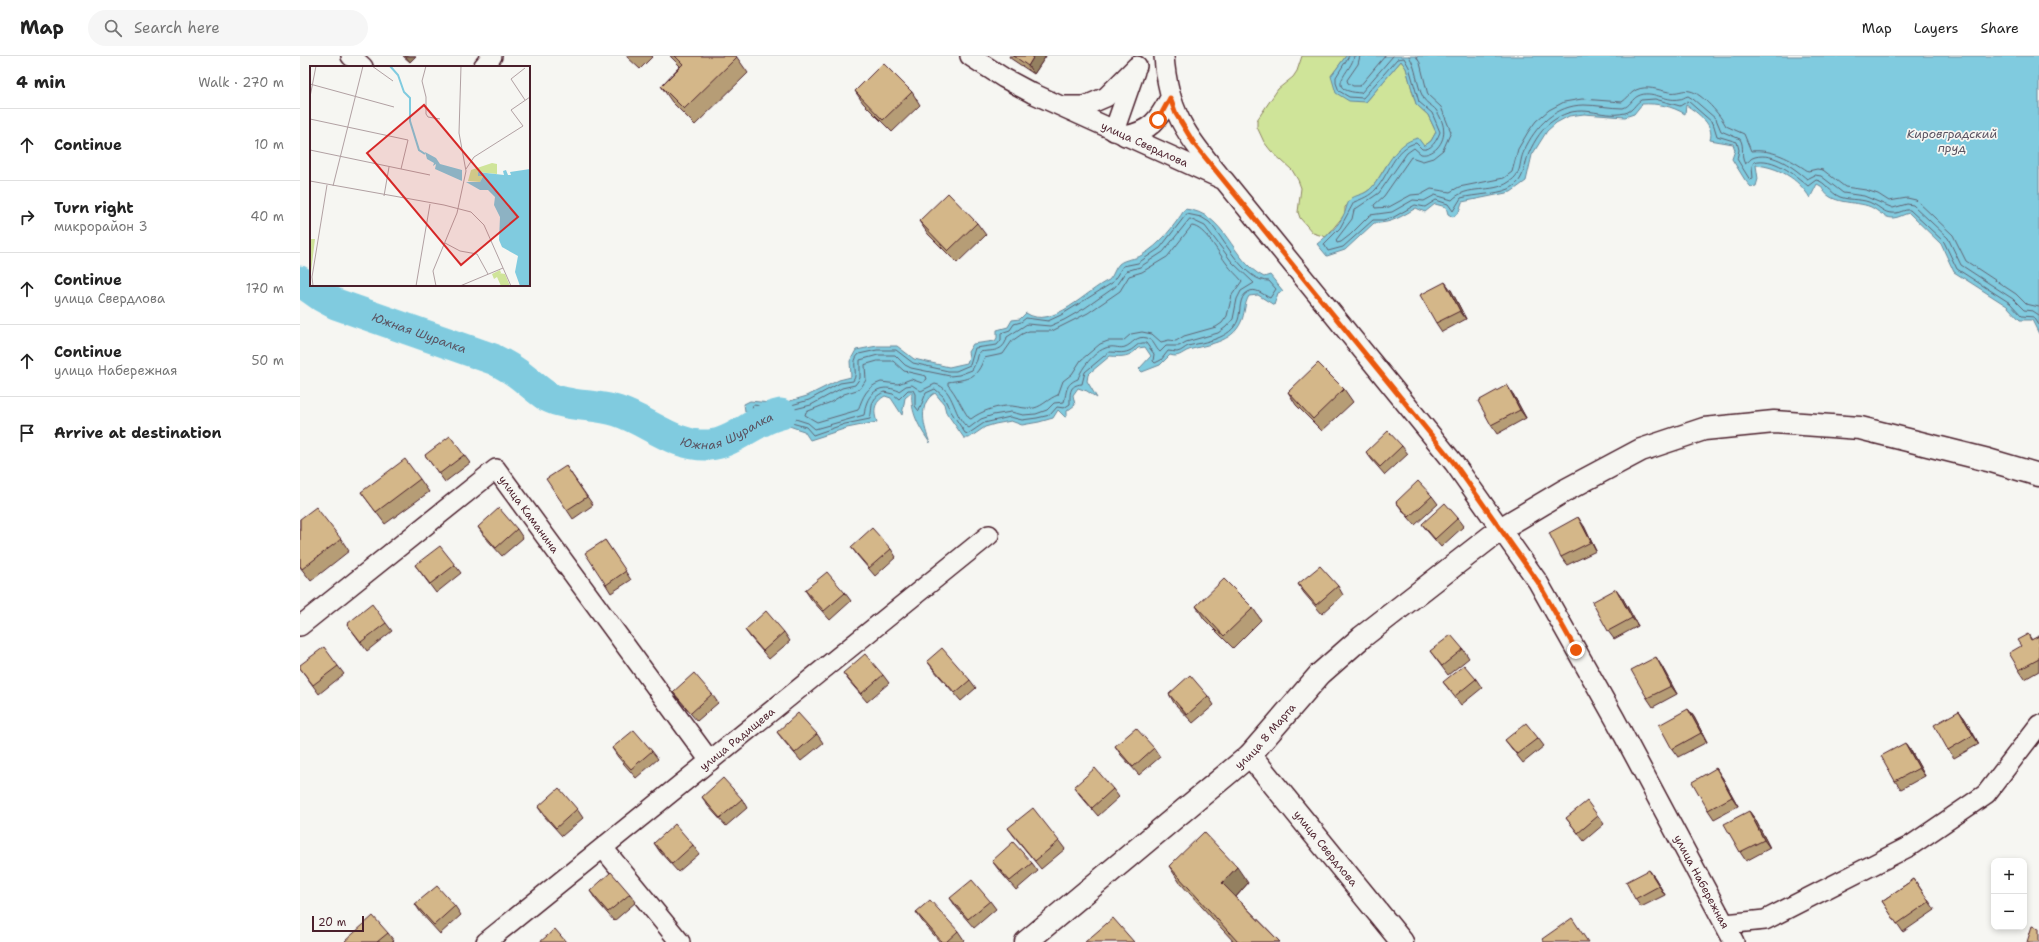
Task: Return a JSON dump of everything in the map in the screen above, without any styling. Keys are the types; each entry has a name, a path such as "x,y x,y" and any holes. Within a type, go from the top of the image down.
{"street":[{"path":"351,56 362,66"},
{"path":"484,66 492,56"},
{"name":"улица Свердлова","path":"970,56 1004,78 1060,106 1224,180 1454,463 1502,528"},
{"path":"1164,56 1166,80 1170,98 1176,114 1195,145 1224,180"},
{"path":"1060,106 1085,106 1106,97 1139,61"},
{"path":"1139,61 1120,134 1140,133 1158,120 1170,98"},
{"name":"улица 8 Марта","path":"1026,942 1250,755 1320,674 1362,637 1502,528 1564,491 1641,450 1704,429 1774,422 1860,428 1988,460 2039,476"},
{"name":"улица Каманина","path":"300,626 496,469 710,761"},
{"name":"улица Набережная","path":"1502,528 1538,582 1615,719 1725,924 1765,920 1910,846 1986,794 2039,725"},
{"name":"улица Радищева","path":"486,942 989,535"},
{"name":"улица Свердлова","path":"1250,755 1402,942"},
{"path":"603,848 680,942"},
{"path":"1725,924 1734,942"}],"green space":[{"path":"1302,56 1346,56 1331,76 1366,102 1401,61 1406,68 1416,104 1428,115 1436,132 1431,141 1424,146 1388,163 1373,187 1345,207 1345,214 1326,237 1313,233 1300,218 1298,212 1301,188 1298,180 1292,170 1271,151 1264,142 1257,127 1257,120 1278,89 1293,77 1297,71"}],"water":[{"name":"Кировградский пруд","path":"1346,56 2039,56 2039,334 2032,320 2020,320 2007,306 1954,272 1941,244 1909,213 1895,218 1890,218 1865,205 1836,200 1830,197 1821,186 1817,184 1810,198 1800,185 1793,179 1780,171 1764,166 1756,165 1758,179 1756,186 1751,187 1732,159 1735,150 1733,144 1710,140 1711,135 1708,124 1696,112 1686,105 1685,114 1670,107 1642,104 1634,114 1625,117 1584,114 1569,116 1556,123 1547,131 1532,155 1526,181 1511,192 1462,202 1459,212 1453,217 1448,214 1446,207 1435,204 1425,212 1416,208 1391,221 1374,223 1345,250 1327,256 1317,244 1339,223 1350,200 1370,189 1397,151 1403,145 1418,138 1424,146 1431,141 1436,132 1428,115 1416,104 1406,68 1401,61 1366,102 1349,101 1336,93 1331,76"},
{"path":"1185,209 1199,212 1210,219 1219,228 1243,260 1264,277 1270,275 1283,291 1278,293 1274,305 1258,295 1249,296 1241,322 1237,329 1225,339 1189,350 1178,356 1170,355 1160,365 1142,372 1139,369 1151,356 1145,347 1138,348 1126,356 1110,356 1088,375 1087,381 1097,398 1087,391 1078,388 1073,395 1075,405 1067,411 1067,416 1065,417 1058,410 1053,418 1039,422 1022,425 1011,421 995,424 985,427 969,438 964,438 946,412 944,404 935,393 929,397 924,409 924,423 930,443 916,419 912,406 912,392 905,398 902,415 891,398 885,396 881,398 875,407 877,422 847,428 810,440 804,431 779,423 770,423 753,429 743,430 753,413 745,411 744,404 750,401 780,404 807,396 839,380 851,377 850,361 856,350 877,346 897,346 914,359 949,367 967,363 969,357 968,352 973,344 995,341 997,338 997,330 1008,327 1012,320 1020,319 1026,313 1036,317 1047,317 1058,313 1109,280 1119,264 1139,257 1161,241"}],"building":[{"path":"675,56 737,57 684,109 661,86 683,64"},
{"path":"1014,56 1034,56 1028,66"},
{"path":"883,63 912,92 883,120 855,91"},
{"path":"948,193 977,223 948,251 919,221"},
{"path":"1445,282 1460,311 1436,323 1420,295"},
{"path":"1318,363 1344,389 1313,419 1288,392"},
{"path":"1507,385 1520,410 1491,425 1478,401"},
{"path":"1388,431 1402,446 1380,467 1366,452"},
{"path":"450,436 464,455 439,474 425,455"},
{"path":"405,459 420,479 376,512 361,492"},
{"path":"566,466 587,497 567,510 546,479"},
{"path":"1418,481 1432,496 1409,517 1396,502"},
{"path":"1445,503 1458,518 1435,539 1422,524"},
{"path":"316,507 341,539 302,569 300,566 300,519"},
{"path":"499,508 517,529 496,548 478,527"},
{"path":"1578,517 1591,542 1561,557 1549,533"},
{"path":"872,528 891,549 869,568 851,547"},
{"path":"605,540 626,571 606,585 585,553"},
{"path":"440,546 455,565 430,584 415,565"},
{"path":"1320,566 1338,586 1316,605 1298,584"},
{"path":"827,572 845,593 824,611 805,590"},
{"path":"1224,579 1253,608 1224,636 1196,606"},
{"path":"1616,589 1632,618 1608,631 1592,602"},
{"path":"372,604 386,623 361,642 347,624"},
{"path":"766,611 784,632 763,651 745,630"},
{"path":"2028,634 2031,640 2039,636 2039,659 2019,670 2009,653 2021,646 2017,640"},
{"path":"1451,635 1463,649 1442,666 1430,651"},
{"path":"324,647 338,666 313,685 300,668 300,665"},
{"path":"942,648 970,680 955,693 927,661"},
{"path":"865,654 883,675 861,694 843,673"},
{"path":"1656,657 1671,686 1647,698 1631,670"},
{"path":"1464,665 1476,679 1455,696 1443,682"},
{"path":"694,673 712,694 691,713 673,692"},
{"path":"1190,675 1208,696 1187,715 1169,694"},
{"path":"1688,709 1701,733 1672,749 1659,725"},
{"path":"1959,711 1973,735 1948,750 1934,725"},
{"path":"798,713 817,734 795,753 777,732"},
{"path":"1526,723 1538,738 1517,754 1505,740"},
{"path":"1136,728 1154,748 1133,767 1115,746"},
{"path":"634,730 652,751 631,769 612,748"},
{"path":"1905,743 1919,768 1895,781 1881,756"},
{"path":"1095,768 1113,789 1092,808 1074,787"},
{"path":"1716,768 1732,797 1708,810 1692,782"},
{"path":"723,778 742,799 720,818 702,797"},
{"path":"559,788 577,809 556,828 538,807"},
{"path":"1587,801 1598,816 1578,833 1566,818"},
{"path":"1033,808 1059,841 1035,861 1008,828"},
{"path":"1749,811 1764,840 1740,852 1724,824"},
{"path":"675,824 693,845 672,864 654,843"},
{"path":"1204,832 1237,867 1222,883 1280,942 1238,942 1169,866"},
{"path":"1013,842 1032,863 1010,881 992,861"},
{"path":"1649,870 1659,886 1635,899 1626,882"},
{"path":"611,872 630,894 608,912 590,891"},
{"path":"1914,879 1929,902 1897,924 1882,901"},
{"path":"972,880 990,901 968,919 950,898"},
{"path":"437,886 455,906 434,925 415,904"},
{"path":"930,900 958,931 946,942 942,942 916,912"},
{"path":"373,916 388,933 377,942 345,941"},
{"path":"1113,918 1134,942 1085,942"},
{"path":"1572,918 1588,942 1544,942 1542,939"},
{"path":"2032,926 2039,928 2039,942 2027,942"},
{"path":"555,929 566,942 540,942"}],"waterway":[{"name":"Южная Шуралка","path":"300,281 321,296 336,304 493,359 517,373 548,397 573,404 600,407 617,411 629,415 673,438 684,442 696,445 718,444 762,421 781,414"}],"route":[{"path":"1158,120 1170,98 1176,114 1195,145 1454,463 1481,499 1538,582 1576,650"}]}
